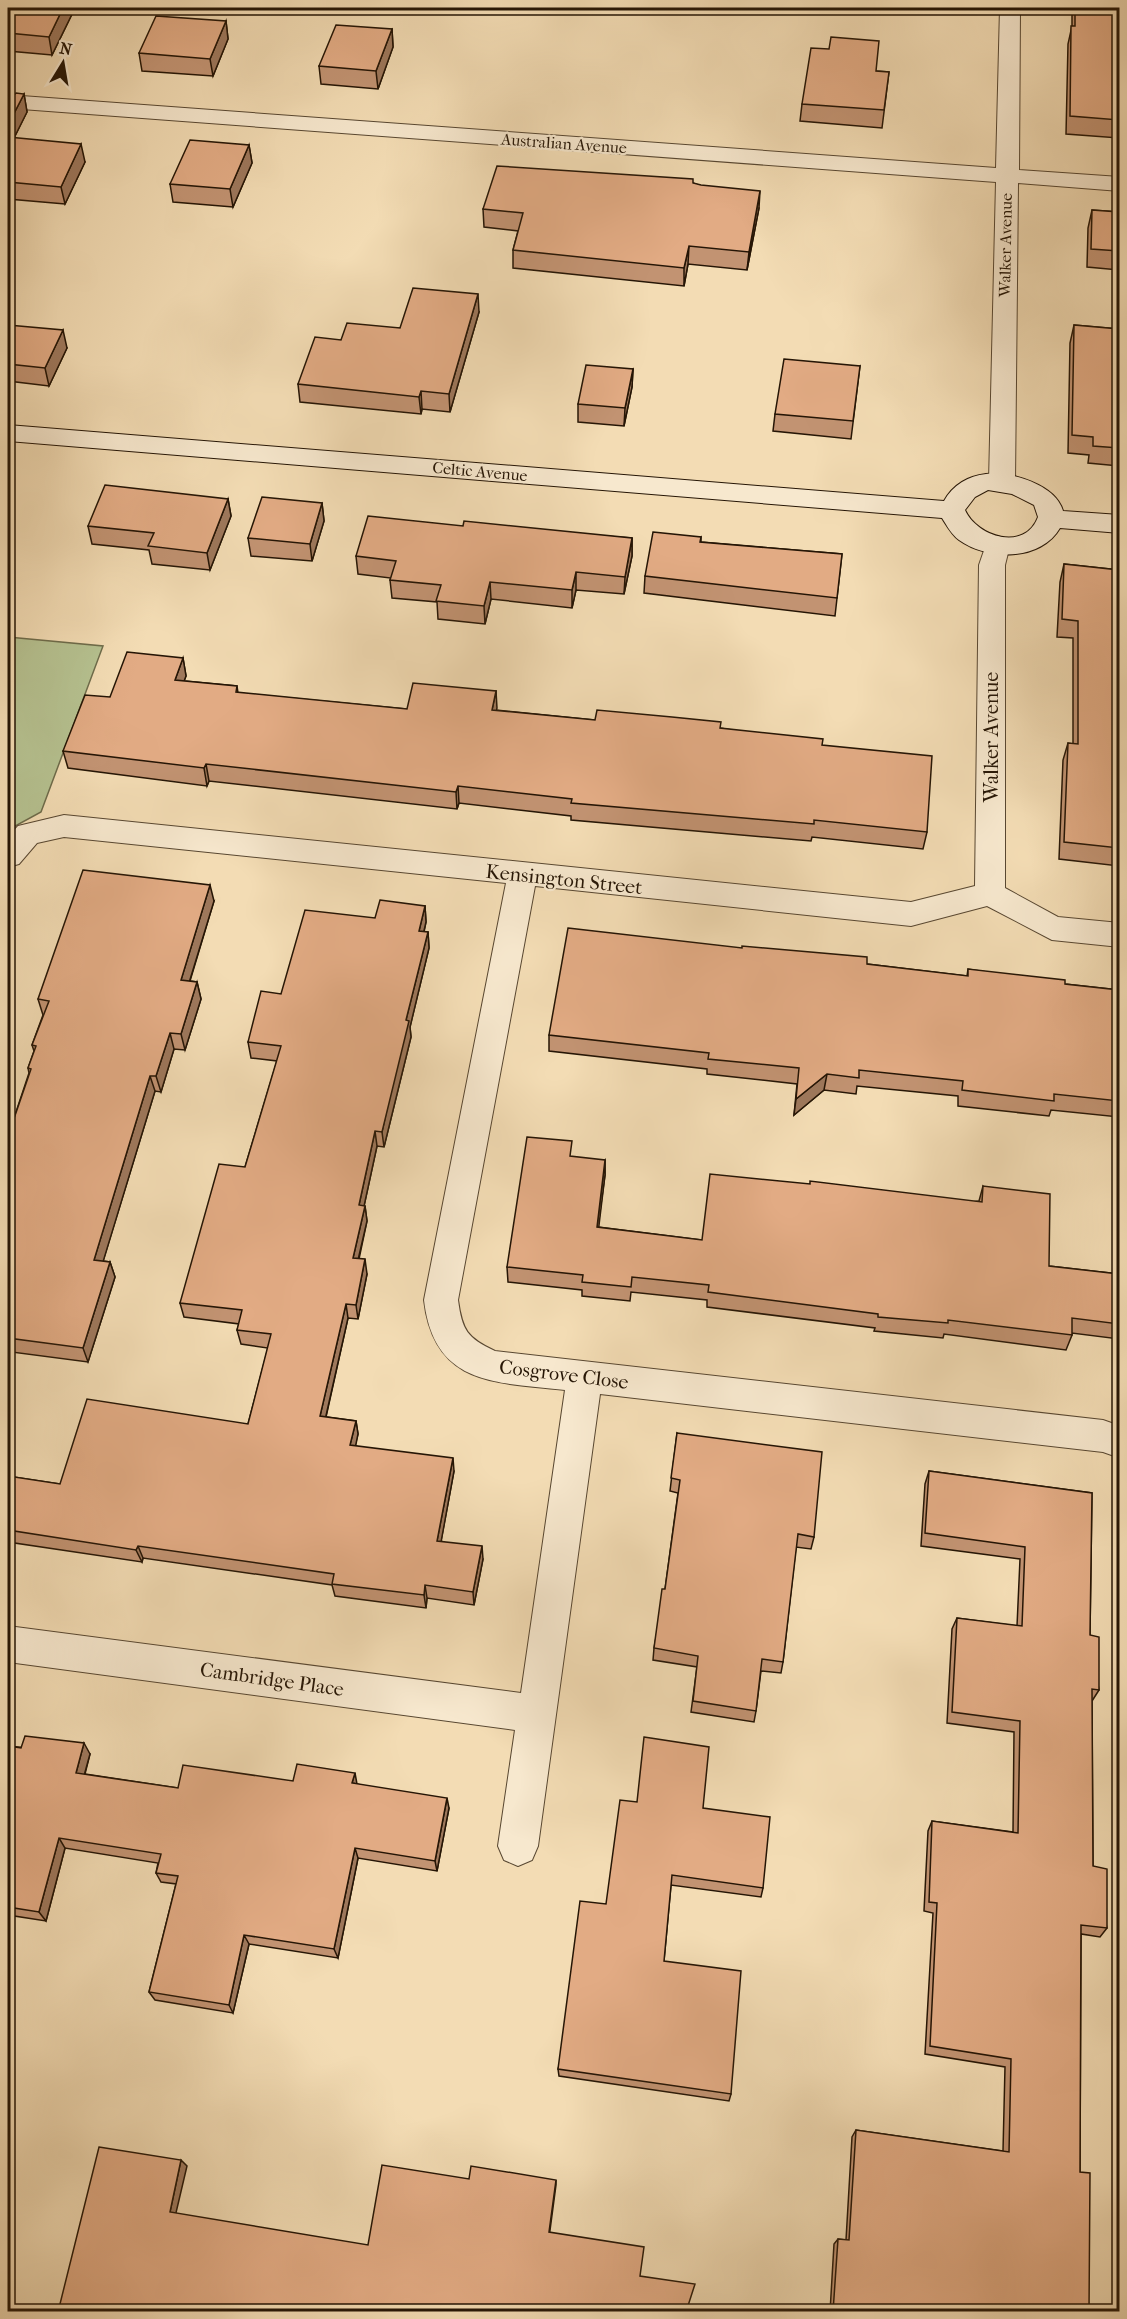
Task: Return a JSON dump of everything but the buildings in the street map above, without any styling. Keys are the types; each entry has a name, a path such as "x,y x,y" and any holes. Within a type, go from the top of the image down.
{"street":[{"name":"Walker Avenue","path":"1002,482 1010,8"},
{"name":"Australian Avenue","path":"8,102 1119,184"},
{"name":"Celtic Avenue","path":"8,433 952,510"},
{"path":"1002,482 1021,486 1042,498 1051,519 1047,530 1034,540 1017,545 997,545 969,535 958,525 952,510 957,497 970,486 1002,482"},
{"path":"1051,519 1119,524"},
{"name":"Walker Avenue","path":"990,894 992,565 997,545"},
{"name":"Kensington Street","path":"8,856 28,834 64,826 522,876 911,914 990,894"},
{"name":"Cosgrove Close","path":"522,876 441,1300 443,1328 463,1355 493,1366 1103,1436 1119,1442"},
{"path":"990,894 1052,928 1119,935"},
{"path":"518,1846 585,1377"},
{"name":"Cambridge Place","path":"8,1644 537,1714"}],"green space":[{"path":"8,637 103,646 41,812 8,830"}]}
